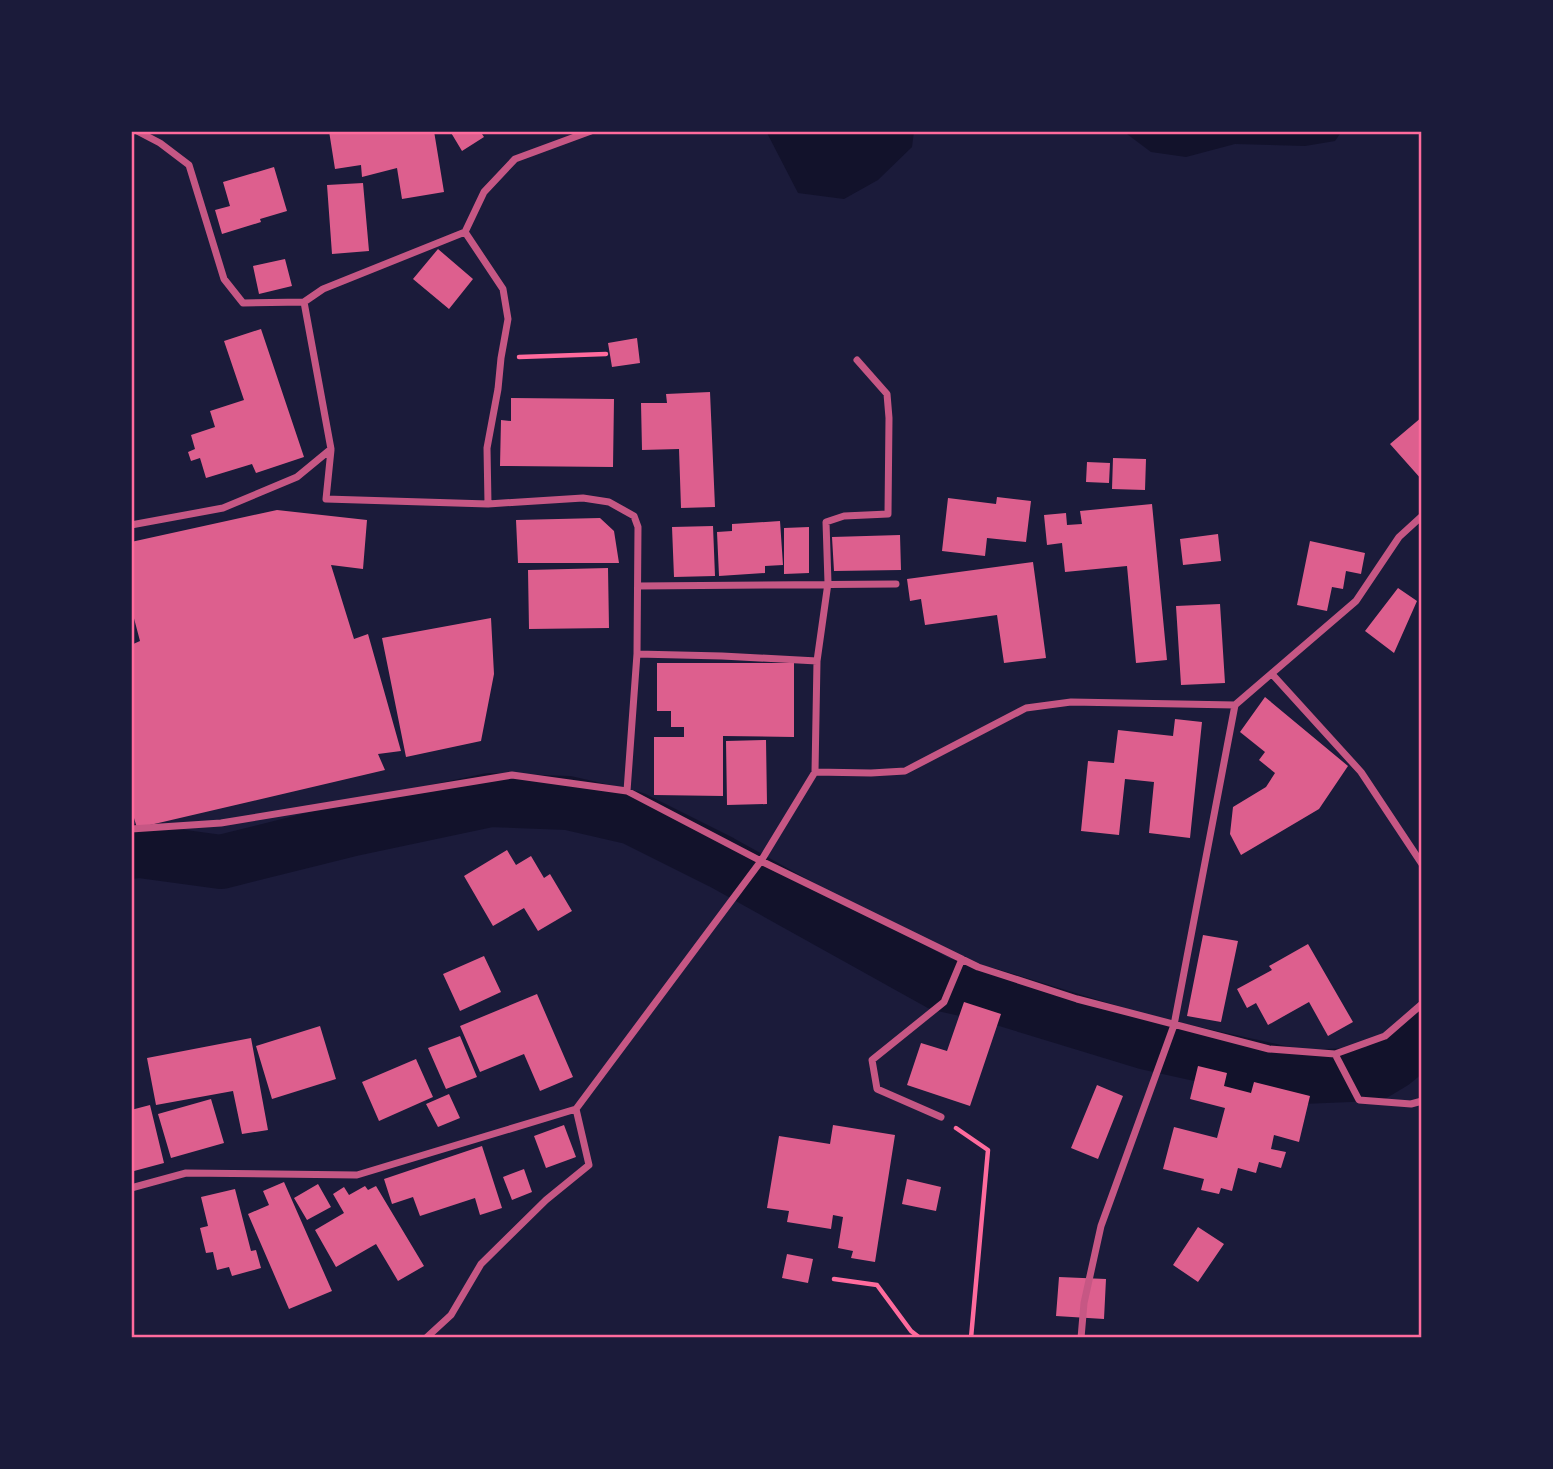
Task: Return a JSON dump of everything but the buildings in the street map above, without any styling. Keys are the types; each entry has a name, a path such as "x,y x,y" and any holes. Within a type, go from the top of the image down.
{"street":[{"path":"137,131 160,143 189,165 225,279 243,303 304,302 323,289 465,232 484,192 515,159 590,131"},
{"path":"465,232 503,289 508,319 486,448 488,504"},
{"path":"304,302 331,449 326,499 488,504 583,498 609,502 634,516 638,527 637,654 627,791"},
{"path":"131,1188 186,1173 358,1175 576,1109 761,861 815,772 817,661 828,583 826,522 844,516 888,514 887,394 857,360"},
{"path":"131,525 223,508 297,477 331,449"},
{"path":"1081,1338 1084,1303 1101,1226 1174,1025 1235,705 1356,601 1399,537 1422,516"},
{"path":"638,586 896,584"},
{"path":"637,654 817,661"},
{"path":"1272,674 1361,772 1422,864"},
{"path":"815,772 905,771 1026,708 1071,702 1235,705"},
{"path":"131,829 221,823 512,775 627,791 761,861 978,967 1077,999 1269,1049 1335,1054 1385,1036 1422,1004"},
{"path":"941,1117 877,1089 872,1060 944,1002 962,959"},
{"path":"1335,1054 1359,1100 1411,1104 1422,1101"},
{"path":"426,1338 451,1315 481,1264 546,1200 589,1166 576,1109"}],"path":[{"path":"500,358 606,354"},
{"path":"941,1117 988,1150 971,1338"},
{"path":"834,1279 877,1285 911,1331 920,1338"}],"shaded area":[{"path":"766,131 914,131 912,147 878,180 844,199 798,193"},
{"path":"1123,131 1342,131 1335,141 1305,146 1235,144 1186,157 1151,152"}],"waterway":[{"path":"131,852 221,862 353,829 490,800 568,803 633,818 721,862 940,984 990,995 1147,1043 1301,1077 1374,1074 1422,1039"}]}
